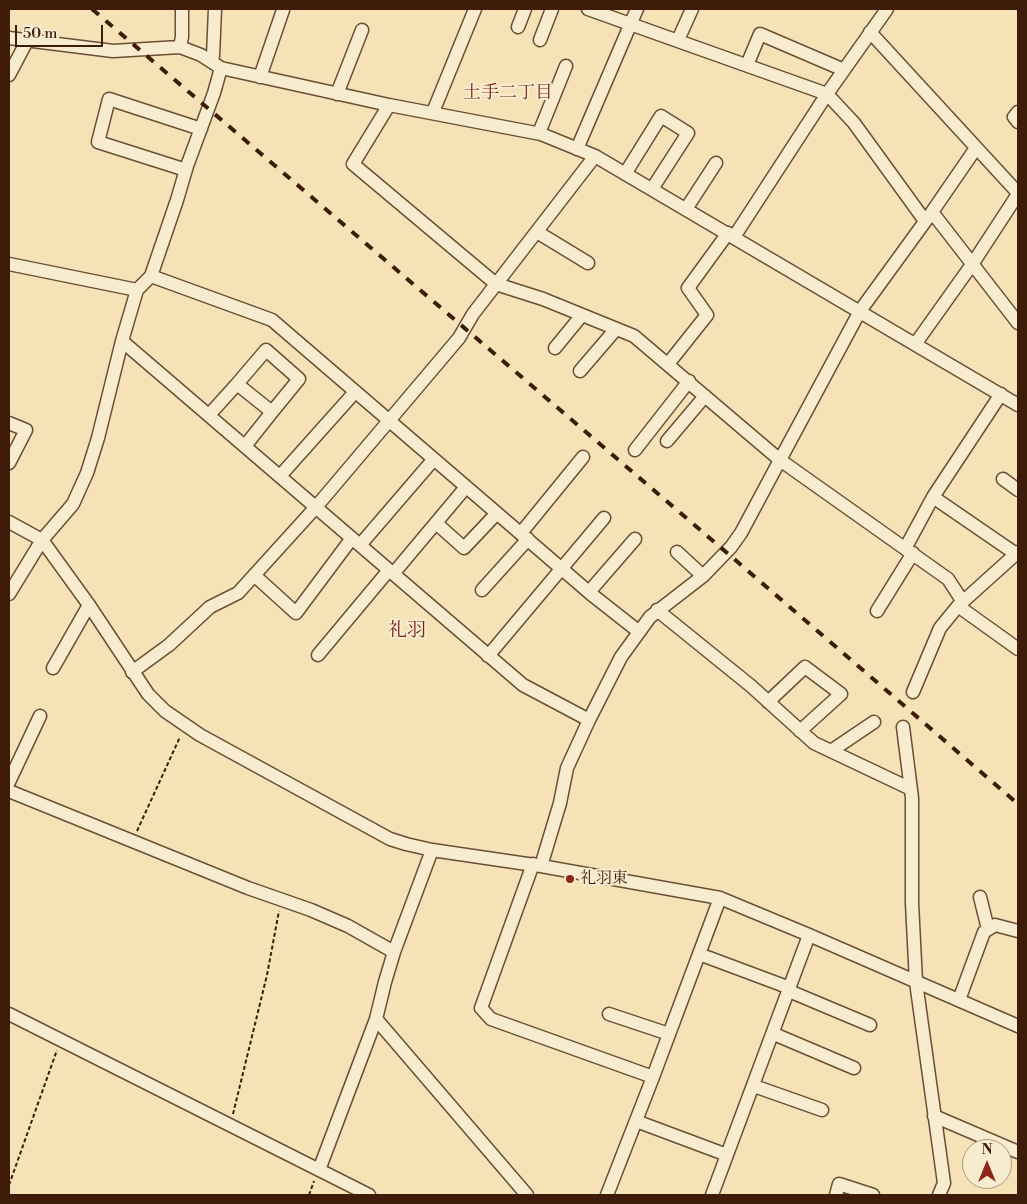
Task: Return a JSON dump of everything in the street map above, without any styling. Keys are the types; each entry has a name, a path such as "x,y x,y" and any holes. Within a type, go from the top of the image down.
{"street":[{"path":"180,47 182,9"},
{"path":"9,594 42,540 73,504 87,473 137,290 151,276 214,93 216,64 213,56 215,9"},
{"path":"433,112 475,9"},
{"path":"518,27 525,9"},
{"path":"540,40 552,9"},
{"path":"588,9 827,94 854,123 929,216 973,263 1018,324"},
{"path":"577,149 637,9"},
{"path":"678,40 692,9"},
{"path":"668,364 707,315 688,288 731,235 887,9"},
{"path":"260,77 283,10"},
{"path":"337,94 362,30"},
{"path":"870,32 1018,193 973,263 916,343"},
{"path":"747,65 760,34 844,70"},
{"path":"9,38 113,51 180,47 216,64 260,77 389,105 539,134 595,156 916,343 1018,405"},
{"path":"9,75 27,41"},
{"path":"539,134 566,66"},
{"path":"186,170 98,142 109,99 203,123"},
{"path":"389,105 353,164 496,284 543,299 634,336 780,460 948,579 960,604 1018,649"},
{"path":"1018,112 1014,117 1018,122"},
{"path":"625,174 661,116 688,133 652,189"},
{"path":"653,1077 491,1019 480,1008 560,803 567,768 621,657 638,631 657,610 684,592 708,572 741,533 860,311 976,148"},
{"path":"132,672 169,645 210,608 238,593 316,507 459,338 473,314 595,156"},
{"path":"686,209 716,163"},
{"path":"537,232 588,263"},
{"path":"9,264 137,290"},
{"path":"151,276 272,320 589,592 638,631"},
{"path":"556,348 582,316"},
{"path":"580,371 616,329"},
{"path":"122,341 523,685 589,720"},
{"path":"209,415 266,350 299,379 245,446"},
{"path":"635,450 689,381"},
{"path":"237,384 272,412"},
{"path":"280,476 355,392"},
{"path":"877,611 909,550 933,497 1001,394"},
{"path":"667,441 705,396"},
{"path":"9,423 26,430 9,463"},
{"path":"482,590 583,457"},
{"path":"254,575 296,612 356,541 434,459"},
{"path":"1003,479 1018,490"},
{"path":"318,655 466,487"},
{"path":"914,692 940,628 960,604 1017,553 933,497"},
{"path":"436,523 464,548 497,513"},
{"path":"488,656 604,518"},
{"path":"9,522 42,540 89,605 132,672 148,694 165,711 186,726 390,839 432,850 537,865 720,898 1018,1026"},
{"path":"589,592 634,539"},
{"path":"677,552 708,572"},
{"path":"53,668 89,605"},
{"path":"657,610 768,702 814,743 911,789"},
{"path":"768,702 804,667 841,694 800,731"},
{"path":"9,782 40,716"},
{"path":"831,751 874,722"},
{"path":"903,726 911,789 912,902 916,982 944,1183 939,1195"},
{"path":"9,791 348,926 394,952"},
{"path":"319,1170 376,1019 384,982 432,850"},
{"path":"607,1195 720,898"},
{"path":"980,898 988,929"},
{"path":"959,1000 984,932 995,925 1018,931"},
{"path":"712,1195 774,1034 809,935"},
{"path":"699,954 790,989 870,1025"},
{"path":"9,1014 369,1195"},
{"path":"609,1014 669,1034"},
{"path":"376,1019 527,1195"},
{"path":"774,1034 854,1068"},
{"path":"754,1086 822,1110"},
{"path":"934,1116 1018,1152"},
{"path":"636,1121 727,1155"},
{"path":"836,1195 840,1184 873,1195"}],"path":[{"path":"132,840 186,726"},
{"path":"230,1125 265,984 281,899"},
{"path":"9,1185 61,1040"},
{"path":"309,1195 319,1170"}],"railway":[{"path":"92,9 1018,804"}],"place":[{"name":"礼羽東","path":"570,879"}],"district":[{"name":"土手二丁目","path":"508,94"},
{"name":"礼羽","path":"407,631"}]}
